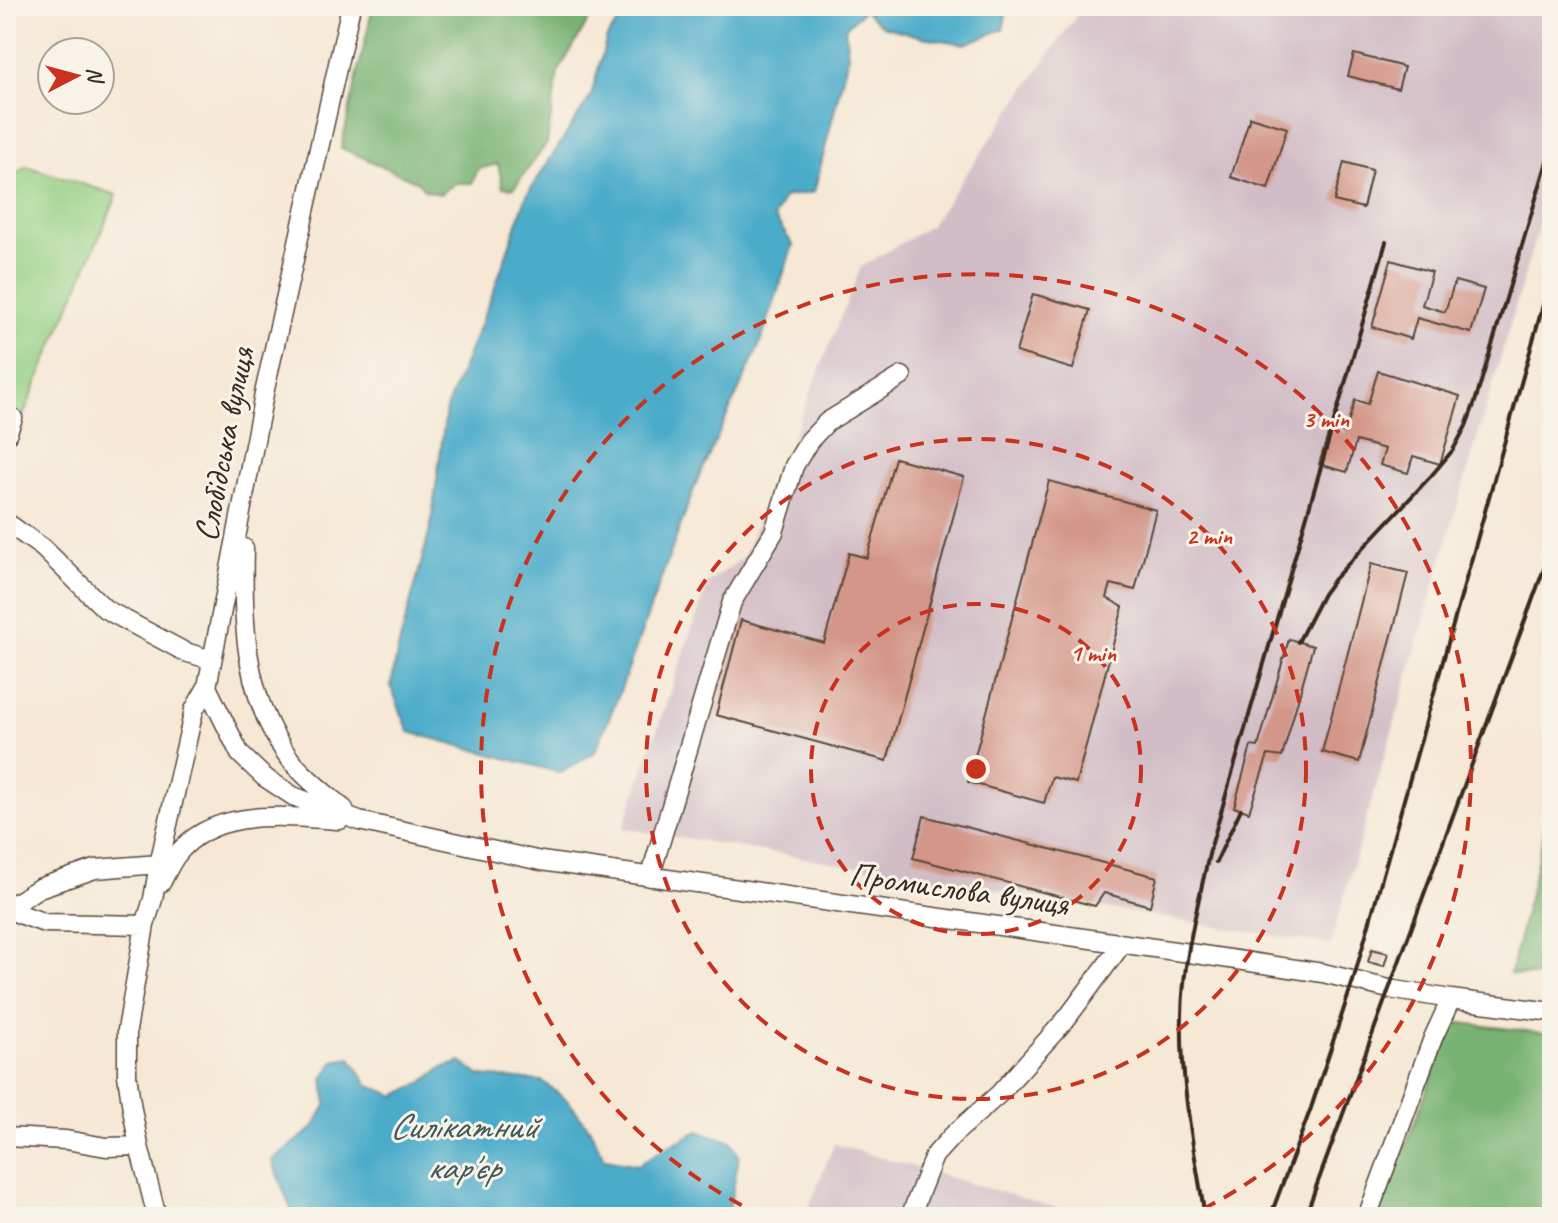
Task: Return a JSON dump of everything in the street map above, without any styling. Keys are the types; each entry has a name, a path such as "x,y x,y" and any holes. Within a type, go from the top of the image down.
{"street":[{"name":"Слобідська вулиця","path":"153,899 194,710 207,687 265,389 351,6"},
{"path":"650,877 732,602 774,532 794,466 809,441 827,422 902,376"},
{"path":"6,437 13,418"},
{"path":"249,473 243,618 256,693 269,726 291,760 359,821"},
{"path":"6,522 43,548 105,609 185,652 212,660"},
{"path":"207,687 240,754 264,777 293,796 359,821"},
{"path":"157,1217 139,1146 127,1075 127,1030 145,925 153,899 176,856 187,844 223,824 242,818 278,816 359,821"},
{"name":"Промислова вулиця","path":"359,821 541,861 1323,973 1389,989 1552,1012"},
{"path":"6,909 39,888 95,869 159,864"},
{"path":"6,909 45,923 145,925"},
{"path":"910,1217 934,1156 999,1094 1067,1018 1122,944"},
{"path":"1367,1217 1433,1038 1451,999"},
{"path":"6,1137 66,1140 106,1147 139,1146"}],"shaded area":[{"path":"1081,6 1552,6 1552,180 1330,945 623,828 708,583 744,557 861,267 930,226"},
{"path":"834,1144 1088,1217 805,1217"}],"green space":[{"path":"373,6 590,6 590,18 558,72 547,143 514,188 503,187 498,164 478,169 472,183 456,183 440,194 425,190 418,182 341,148"},
{"path":"26,166 117,195 22,418 6,416 6,181"},
{"path":"1552,789 1552,978 1510,974 1543,838"},
{"path":"1453,1022 1552,1034 1552,1217 1378,1217"}],"water":[{"path":"630,6 1008,6 1003,29 965,44 882,26 864,10 845,28 848,56 814,192 784,197 774,217 793,245 760,344 696,483 595,752 561,773 409,732 391,687 431,526 446,409 494,290 527,195 591,96 607,37"},
{"name":"Силікатний кар'єр","path":"351,1058 368,1085 395,1096 442,1068 461,1062 480,1076 542,1081 569,1102 589,1128 605,1159 638,1165 698,1131 731,1141 739,1156 728,1216 294,1217 272,1160 312,1129 327,1104 323,1079 334,1061"}],"building":[{"path":"1354,54 1404,67 1398,89 1348,76"},
{"path":"1250,117 1287,128 1268,189 1231,177"},
{"path":"1344,162 1372,170 1363,208 1334,201"},
{"path":"1391,260 1432,272 1422,305 1445,312 1455,281 1484,289 1471,333 1417,318 1411,339 1372,327"},
{"path":"1033,294 1090,310 1073,369 1016,352"},
{"path":"1378,371 1460,396 1440,464 1413,456 1408,473 1380,465 1385,449 1356,441 1347,472 1319,464 1330,428 1345,433 1355,400 1368,404"},
{"path":"895,458 964,477 887,761 716,715 741,620 824,643 849,553 867,558"},
{"path":"1049,481 1156,510 1135,590 1111,584 1107,598 1123,607 1076,783 1052,777 1044,803 968,782"},
{"path":"1371,564 1408,573 1359,762 1322,752"},
{"path":"1289,639 1313,646 1282,757 1268,755 1249,812 1234,807 1251,746 1258,747"},
{"path":"924,816 1157,877 1150,906 1104,893 1095,906 913,858"},
{"path":"1372,949 1388,953 1384,966 1368,962"}],"railway":[{"path":"1298,642 1334,579 1431,476 1453,450 1466,426 1552,145"},
{"path":"1205,1217 1183,1065 1183,994 1192,932 1210,850 1386,242"},
{"path":"1270,1217 1311,1108 1353,981 1552,273"},
{"path":"1305,1217 1552,547"},
{"path":"1216,862 1241,809"}]}
